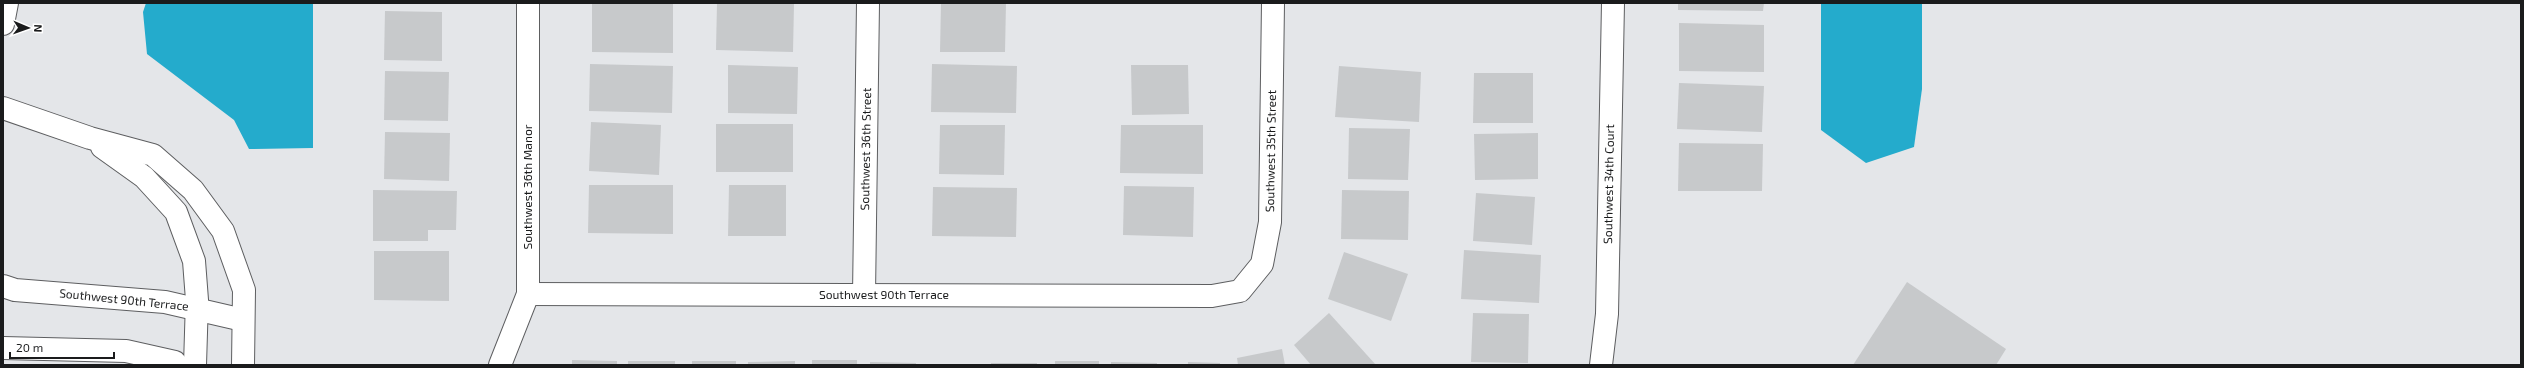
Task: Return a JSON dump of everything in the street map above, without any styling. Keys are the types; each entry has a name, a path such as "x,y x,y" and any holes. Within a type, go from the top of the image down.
{"street":[{"path":"3,24 7,3"},
{"name":"Southwest 36th Manor","path":"500,365 528,294 528,3"},
{"name":"Southwest 36th Street","path":"864,295 868,3"},
{"name":"Southwest 35th Street","path":"1240,291 1262,264 1270,222 1273,3"},
{"name":"Southwest 34th Court","path":"1601,365 1607,314 1613,3"},
{"path":"3,108 90,138 152,155 193,190 223,231 244,290 243,365"},
{"path":"90,138 144,177 176,212 194,261 196,307 195,365"},
{"name":"Southwest 90th Terrace","path":"3,286 15,290 165,302 196,307 243,320"},
{"name":"Southwest 90th Terrace","path":"528,294 1212,296 1240,291"},
{"path":"3,348 126,351 175,362 178,365"}],"water":[{"path":"146,3 313,3 313,148 249,149 234,120 147,54 143,12"},
{"path":"1821,3 1922,3 1922,89 1914,147 1866,163 1821,130"}],"building":[{"path":"592,3 673,4 673,53 592,52"},
{"path":"717,3 794,4 793,52 716,50"},
{"path":"941,3 1006,3 1005,52 940,52"},
{"path":"1678,3 1764,3 1763,11 1678,10"},
{"path":"385,11 442,12 442,61 384,60"},
{"path":"1679,23 1764,25 1764,72 1679,71"},
{"path":"590,64 673,66 672,113 589,111"},
{"path":"932,64 1017,66 1016,113 931,112"},
{"path":"728,65 798,67 797,114 728,113"},
{"path":"1131,65 1188,65 1189,114 1132,115"},
{"path":"1339,66 1421,72 1419,122 1335,117"},
{"path":"385,71 449,72 448,121 384,120"},
{"path":"1474,73 1533,73 1533,123 1473,123"},
{"path":"1679,83 1764,86 1762,132 1677,129"},
{"path":"591,122 661,125 659,175 589,171"},
{"path":"716,124 793,124 793,172 716,172"},
{"path":"940,125 1005,125 1004,175 939,174"},
{"path":"1121,125 1203,125 1203,174 1120,173"},
{"path":"1349,128 1410,129 1408,180 1348,179"},
{"path":"385,132 450,133 449,181 384,179"},
{"path":"1538,133 1538,179 1475,180 1474,134"},
{"path":"1679,143 1763,144 1762,191 1678,191"},
{"path":"589,185 673,185 673,234 588,233"},
{"path":"729,185 786,185 786,236 728,236"},
{"path":"1124,186 1194,187 1193,237 1123,235"},
{"path":"933,187 1017,188 1016,237 932,236"},
{"path":"373,190 457,191 456,230 428,230 428,241 373,241"},
{"path":"1342,190 1409,191 1408,240 1341,239"},
{"path":"1476,193 1535,197 1532,245 1473,241"},
{"path":"1464,250 1541,255 1539,303 1461,299"},
{"path":"374,251 449,251 449,301 374,300"},
{"path":"1344,252 1408,274 1391,321 1328,299"},
{"path":"1907,282 2006,349 1996,365 1853,365"},
{"path":"1329,313 1376,365 1311,365 1294,345"},
{"path":"1473,313 1529,314 1528,363 1471,362"},
{"path":"1282,349 1285,365 1238,365 1237,358"},
{"path":"572,360 617,361 617,365 572,365"},
{"path":"812,360 857,360 857,365 812,365"},
{"path":"628,361 675,361 675,365 628,365"},
{"path":"692,361 736,361 736,365 692,365"},
{"path":"795,361 795,365 748,365 748,362"},
{"path":"1055,361 1099,361 1099,365 1055,365"},
{"path":"870,362 916,363 916,365 870,365"},
{"path":"1111,362 1157,363 1157,365 1111,365"},
{"path":"1188,362 1220,363 1220,365 1188,365"},
{"path":"991,363 1037,363 1037,365 991,365"}]}
